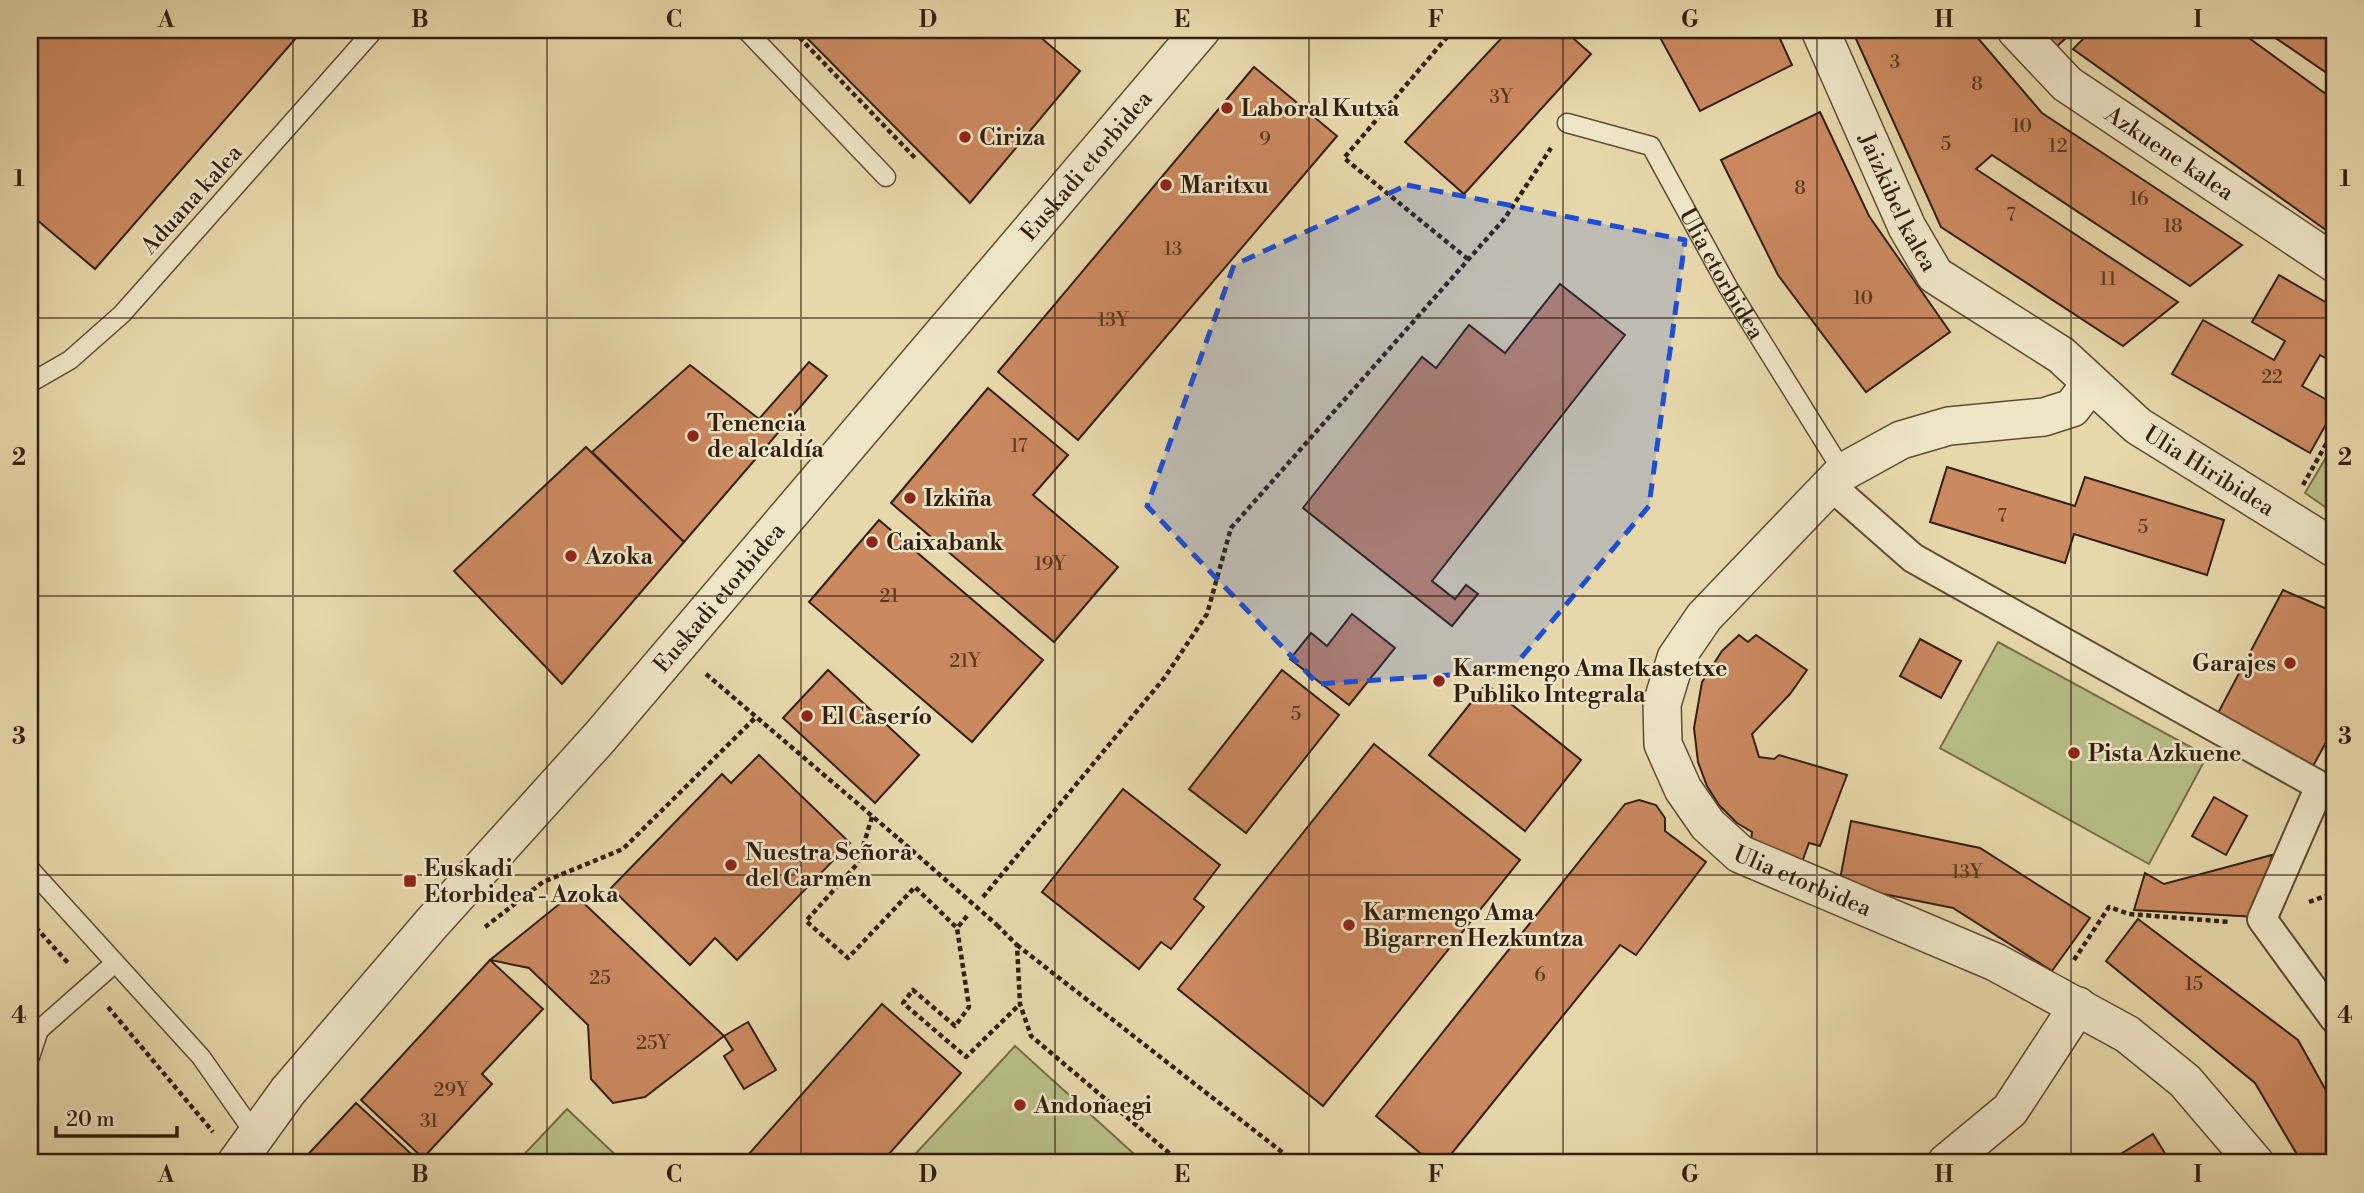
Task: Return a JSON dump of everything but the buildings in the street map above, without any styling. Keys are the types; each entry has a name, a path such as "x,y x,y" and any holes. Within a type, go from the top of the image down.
{"street":[{"name":"Euskadi etorbidea","path":"236,1145 288,1091 432,923 600,737 1201,30"},
{"name":"Jaizkibel kalea","path":"1820,30 1907,227 1935,275 2061,355 2091,384"},
{"name":"Azkuene kalea","path":"2016,30 2067,84 2334,263"},
{"name":"Ulia etorbidea","path":"2091,384 2072,408 2044,417 1950,426 1901,440 1836,479 1704,617 1676,658 1662,704 1663,744 1683,789 1708,825 1740,854 1995,962 2127,1034 2185,1081 2255,1163"},
{"name":"Ulia Hiribidea","path":"2091,384 2138,426 2334,548"},
{"path":"1836,479 1913,558 2320,786 2262,919 2334,1018"},
{"path":"1946,1163 2010,1110 2078,1006"}],"lane":[{"name":"Aduana kalea","path":"30,383 70,360 122,314 374,30"},
{"path":"746,30 886,177"},
{"name":"Ulia etorbidea","path":"1567,123 1651,146 1836,479"},
{"path":"30,869 201,1058 236,1145"},
{"path":"30,1057 34,1025 89,986 115,963"}],"path":[{"path":"1453,30 1344,158 1469,260"},
{"path":"983,897 1172,667 1207,614 1231,528 1505,219 1567,123"},
{"path":"892,133 917,160"},
{"path":"2306,480 2334,430"},
{"path":"675,650 899,839 1017,945 1296,1163"},
{"path":"432,923 468,940 543,882 623,849 755,718"},
{"path":"872,817 858,863 806,921 848,958 915,887 957,928 969,1007 955,1026 914,990 903,1003 966,1057 1020,1004"},
{"path":"2068,968 2109,906 2129,914"},
{"path":"957,928 967,916"},
{"path":"30,921 196,1108 236,1145"},
{"path":"1017,945 1020,1004 1031,1036 1181,1163"}],"highlighted area":[{"path":"1407,185 1685,240 1649,506 1510,671 1318,684 1147,506 1234,265"}],"green space":[{"path":"2334,444 2334,513 2305,493"},
{"path":"1998,642 2207,756 2149,864 1940,748"},
{"name":"Andonaegi","path":"1015,1046 1144,1163 907,1163"},
{"path":"567,1109 624,1163 516,1163"}],"place":[{"name":"Laboral Kutxa","path":"1227,108"},
{"name":"Ciriza","path":"965,137"},
{"name":"Maritxu","path":"1166,185"},
{"name":"Tenencia de alcaldía","path":"693,436"},
{"name":"Izkiña","path":"910,498"},
{"name":"Caixabank","path":"872,542"},
{"name":"Azoka","path":"571,556"},
{"name":"Garajes","path":"2290,663"},
{"name":"Karmengo Ama Ikastetxe Publiko Integrala","path":"1439,681"},
{"name":"El Caserío","path":"807,716"},
{"name":"Pista Azkuene","path":"2074,753"},
{"name":"Nuestra Señora del Carmen","path":"731,865"},
{"name":"Euskadi Etorbidea - Azoka","path":"410,881"},
{"name":"Karmengo Ama Bigarren Hezkuntza","path":"1349,925"},
{"name":"Andonaegi","path":"1020,1105"}]}
